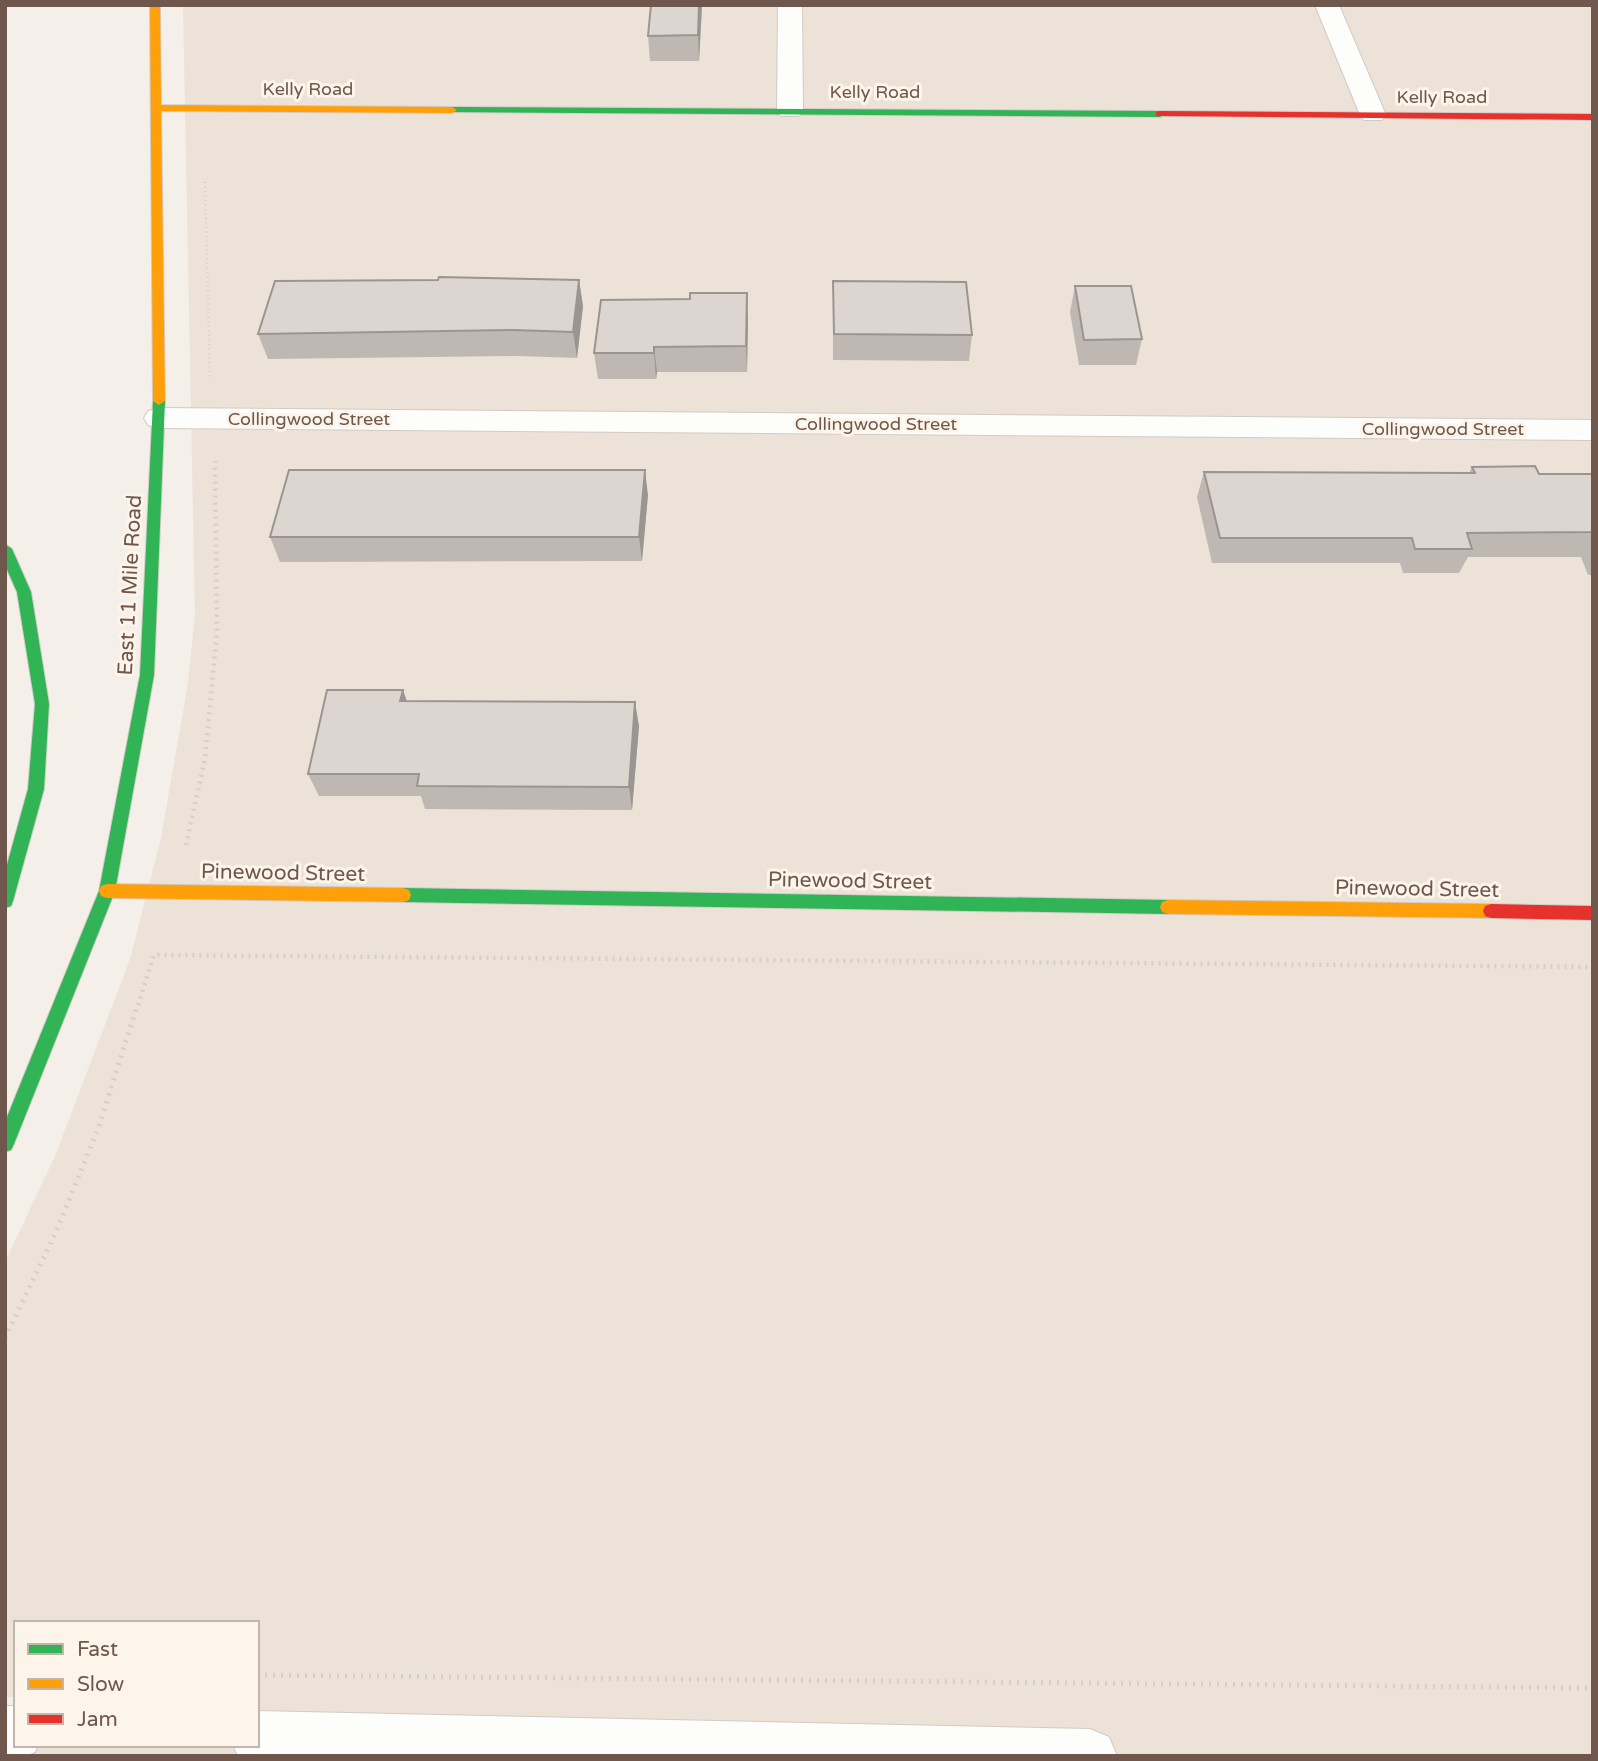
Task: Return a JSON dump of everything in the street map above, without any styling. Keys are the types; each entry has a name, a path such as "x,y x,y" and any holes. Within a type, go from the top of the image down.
{"main road":[{"name":"East 11 Mile Road","path":"5,1144 107,891 147,675 159,418 155,5"},
{"name":"Kelly Road","path":"157,108 1593,117"},
{"path":"5,549 24,592 42,704 36,789 5,901"},
{"name":"Pinewood Street","path":"107,891 1593,913"}],"street":[{"path":"790,5 790,111"},
{"path":"1327,5 1373,116"},
{"name":"Collingwood Street","path":"159,418 1593,430"},
{"path":"259,1738 1090,1756"}],"path":[{"path":"205,171 210,377"},
{"path":"183,856 205,759 217,631 215,452"},
{"path":"5,1338 56,1232 99,1126 155,955 1593,967"},
{"path":"259,1675 1593,1688"}],"shaded area":[{"path":"183,5 1593,5 1593,1756 32,1756 34,1747 259,1747 259,1621 14,1621 14,1697 5,1697 5,1262 55,1156 130,959 161,838 188,683 195,614"}],"building":[{"path":"651,5 699,5 698,35 648,36"},
{"path":"439,277 579,280 573,332 514,330 258,334 275,281 438,280"},
{"path":"833,281 966,282 972,335 834,334"},
{"path":"1075,286 1131,286 1142,339 1084,340"},
{"path":"690,293 747,293 746,346 654,347 654,353 594,353 601,300 690,299"},
{"path":"1535,466 1539,474 1593,474 1593,532 1467,533 1472,549 1415,549 1412,538 1220,538 1204,472 1475,473 1472,467"},
{"path":"289,470 645,470 639,537 270,537"},
{"path":"327,690 403,690 400,701 635,702 629,787 417,786 419,774 308,774"}],"traffic: fast":[{"path":"452,110 1160,114"},
{"path":"5,1144 107,891 147,675 159,401"},
{"path":"5,549 24,592 42,704 36,789 5,901"},
{"path":"403,895 1168,907"}],"traffic: slow":[{"path":"155,5 159,401"},
{"path":"157,108 452,110"},
{"path":"107,891 403,895"},
{"path":"1168,907 1491,911"}],"traffic: jam":[{"path":"1160,114 1593,117"},
{"path":"1491,911 1593,913"}]}
